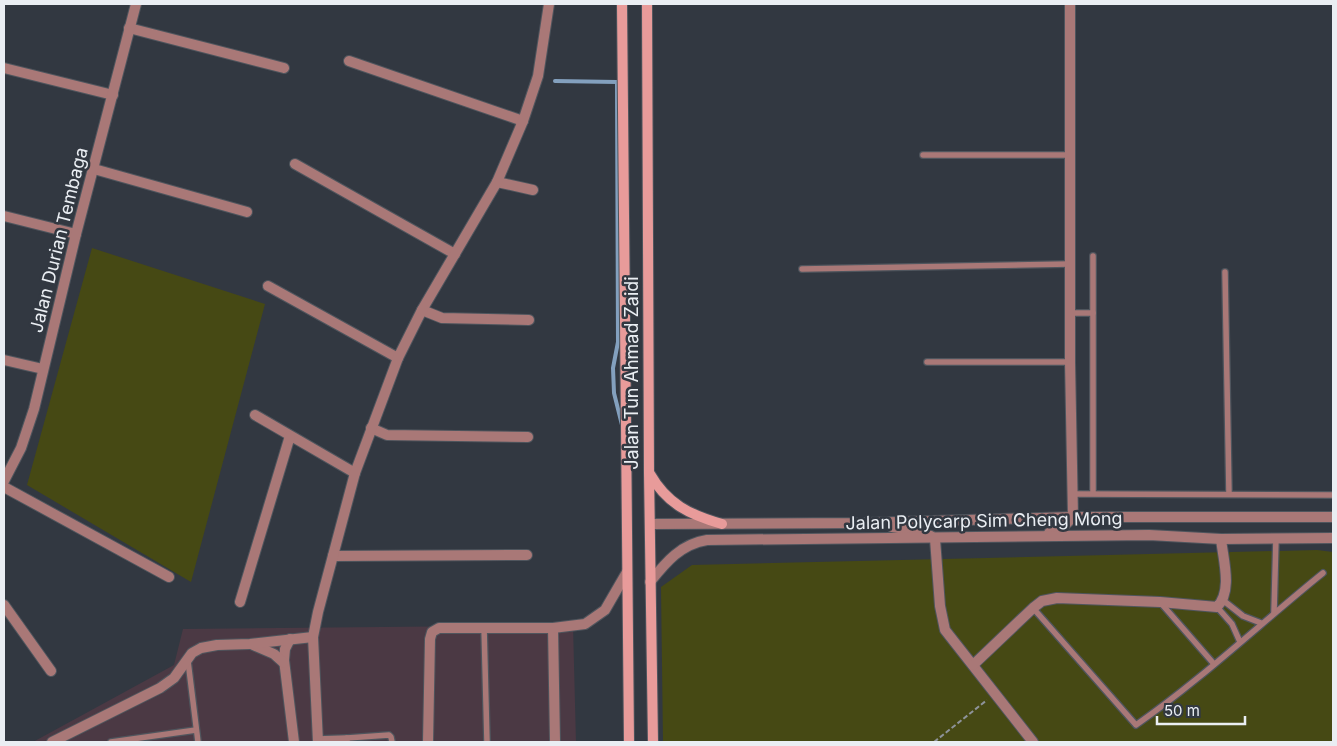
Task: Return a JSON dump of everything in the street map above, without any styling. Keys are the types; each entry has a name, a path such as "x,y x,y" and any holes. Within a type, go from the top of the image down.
{"main road":[{"name":"Jalan Tun Ahmad Zaidi","path":"622,4 629,742"},
{"name":"Jalan Tun Ahmad Zaidi","path":"647,4 649,473 653,742"},
{"path":"649,473 664,494 678,506 698,517 722,524"}],"street":[{"name":"Jalan Durian Tembaga","path":"4,481 21,448 34,410 76,234 136,4"},
{"path":"318,741 313,637 355,473 398,358 422,310 497,182 523,121 538,76 549,4"},
{"path":"1070,4 1070,362 1073,517 1082,528 1089,532 1142,532 1149,535"},
{"path":"129,28 284,68"},
{"path":"349,61 523,121"},
{"path":"4,68 113,95"},
{"path":"295,164 456,254"},
{"path":"94,169 247,212"},
{"path":"497,182 533,190"},
{"path":"4,216 76,234"},
{"path":"268,286 398,358"},
{"path":"422,310 442,318 529,320"},
{"path":"4,360 43,369"},
{"path":"255,415 355,473"},
{"path":"371,428 387,435 528,437"},
{"path":"240,602 290,436"},
{"path":"4,487 169,577"},
{"path":"1026,537 1056,531 1067,524 1073,517"},
{"name":"Jalan Polycarp Sim Cheng Mong","path":"650,524 863,523 1073,517 1333,517"},
{"path":"863,523 912,530 935,539 940,606 945,630 1033,742"},
{"name":"Jalan Polycarp Sim Cheng Mong","path":"650,582 669,558 699,541 1149,535 1221,538 1333,538"},
{"path":"973,666 1042,601 1057,598 1220,604 1226,583 1221,538"},
{"path":"333,556 527,555"},
{"path":"428,742 430,639 432,632 439,628 553,628 585,624 605,610 627,572"},
{"path":"4,605 51,671"},
{"path":"553,628 555,742"},
{"path":"52,742 160,688 174,678 192,653 201,648 313,637"},
{"path":"290,639 286,644 284,664 294,742"},
{"path":"250,644 274,654 284,664"}],"lane":[{"path":"923,155 1070,155"},
{"path":"1093,256 1093,493"},
{"path":"802,269 1070,264"},
{"path":"1225,272 1229,494"},
{"path":"1070,313 1093,313"},
{"path":"927,362 1070,362"},
{"path":"1073,494 1333,495"},
{"path":"1274,612 1276,538"},
{"path":"1033,608 1136,725 1164,706 1323,572"},
{"path":"1160,602 1214,664"},
{"path":"1220,604 1261,623"},
{"path":"1220,604 1240,642"},
{"path":"484,628 487,742"},
{"path":"188,661 198,742"},
{"path":"111,742 196,730"},
{"path":"318,741 389,735 392,742"}],"path":[{"path":"934,742 995,694"}],"shaded area":[{"path":"573,625 576,742 33,742 174,665 183,629"}],"green space":[{"path":"92,248 265,304 191,582 27,485"},
{"path":"1317,550 1333,552 1333,742 663,742 661,587 692,565"}],"waterway":[{"path":"555,81 617,82 618,342 613,368 614,393 622,425"}]}
